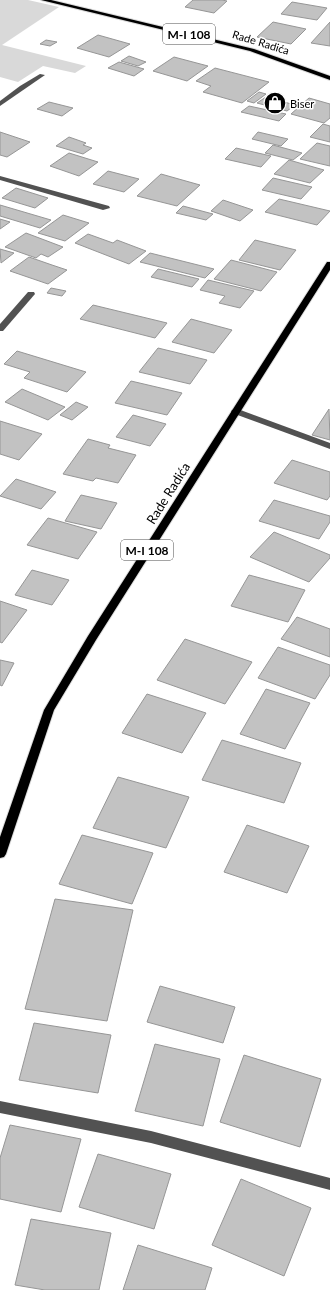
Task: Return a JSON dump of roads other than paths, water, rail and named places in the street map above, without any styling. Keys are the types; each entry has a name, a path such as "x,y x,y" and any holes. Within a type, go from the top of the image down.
{"main road":[{"name":"Rade Radića","path":"44,0 252,50 330,78"},
{"name":"Rade Radića","path":"0,854 49,710 92,638 330,264"}],"street":[{"path":"0,104 22,87 42,75"},
{"path":"0,178 106,208"},
{"path":"0,329 31,294"},
{"path":"235,412 330,446"},
{"path":"0,1107 151,1137 330,1184"}],"place":[{"name":"Biser","path":"275,103"}]}
